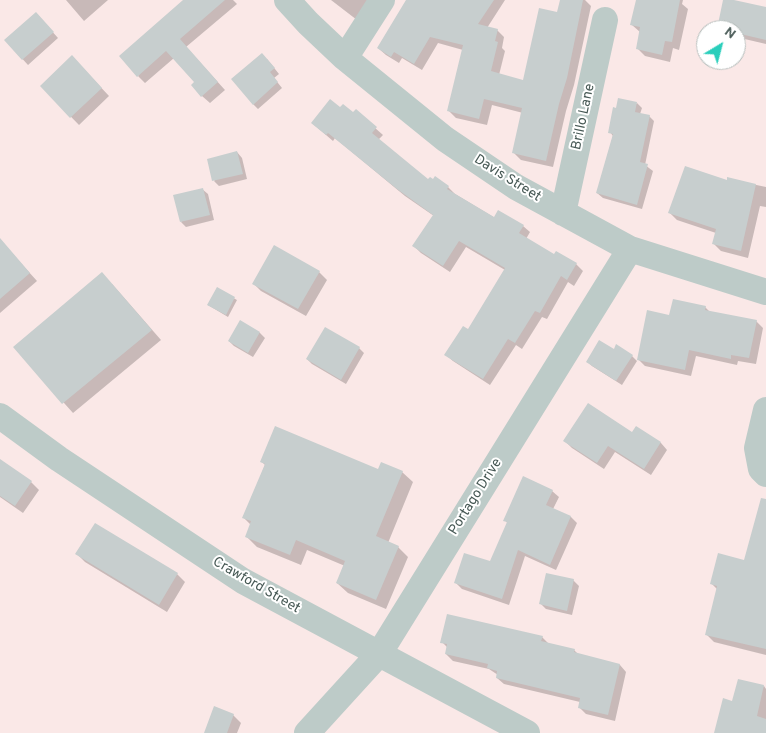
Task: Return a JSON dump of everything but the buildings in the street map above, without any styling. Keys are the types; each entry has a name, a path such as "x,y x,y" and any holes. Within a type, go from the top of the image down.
{"street":[{"name":"Davis Street","path":"287,0 345,58 445,139 516,187 630,248 766,292"},
{"path":"345,58 382,0"},
{"name":"Brillo Lane","path":"564,213 605,20"},
{"name":"Portago Drive","path":"307,733 379,654 630,248"},
{"path":"766,410 757,448 761,469 766,474"},
{"name":"Crawford Street","path":"0,416 59,460 243,581 527,733"}],"shaded area":[{"path":"0,0 766,0 766,733 0,733"}]}
